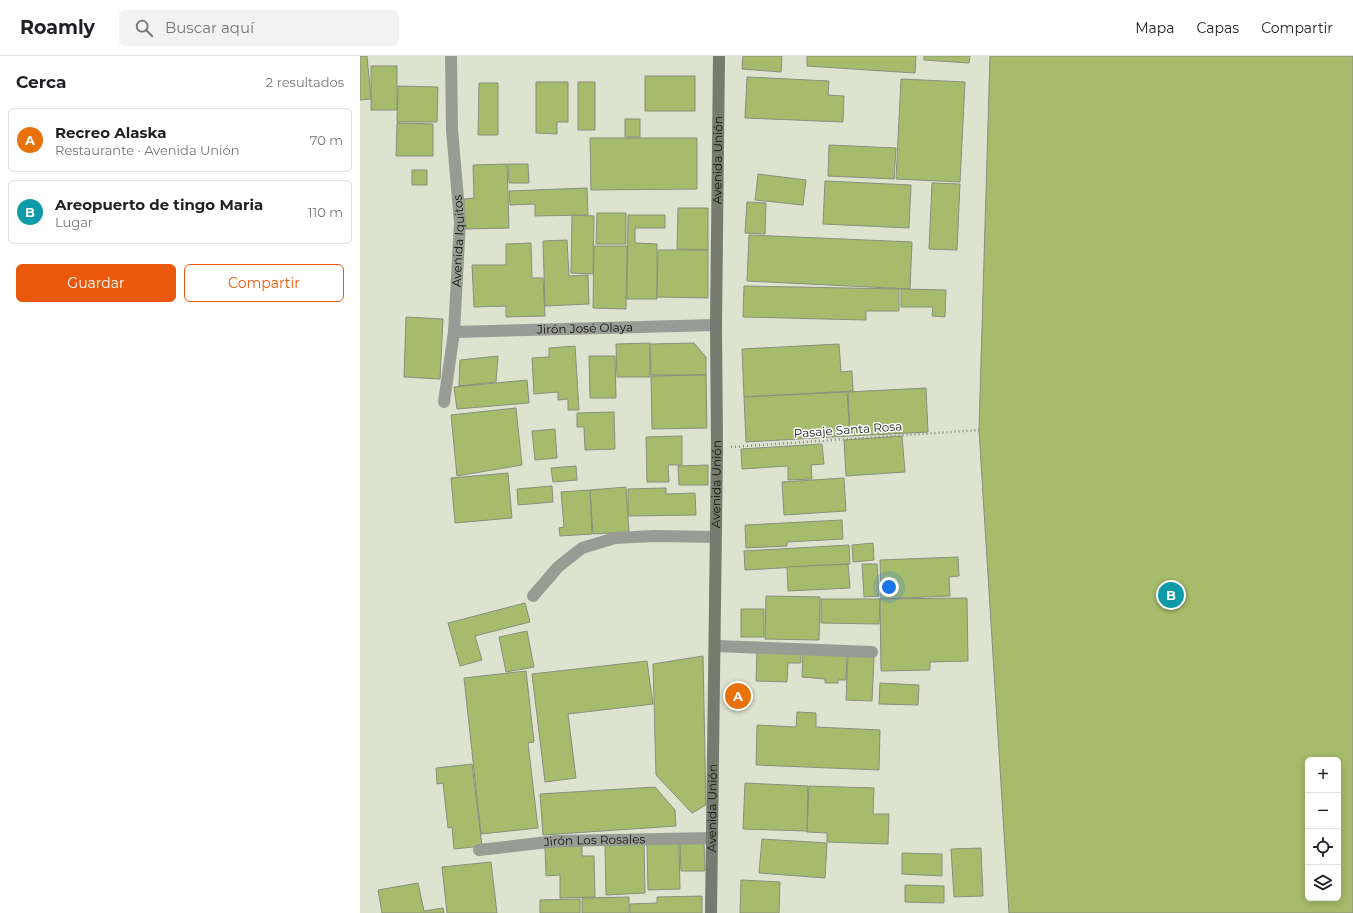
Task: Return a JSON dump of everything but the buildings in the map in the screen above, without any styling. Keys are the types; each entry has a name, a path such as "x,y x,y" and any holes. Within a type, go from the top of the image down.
{"main road":[{"name":"Avenida Unión","path":"710,913 717,448 716,325 719,56"}],"street":[{"name":"Avenida Iquitos","path":"444,402 454,332 460,222 452,130 451,56"},
{"name":"Jirón José Olaya","path":"454,332 716,325"},
{"path":"533,596 558,566 582,548 614,538 654,536 715,537"},
{"path":"714,646 872,652"},
{"name":"Jirón Los Rosales","path":"479,850 557,841 712,838"}],"path":[{"name":"Pasaje Santa Rosa","path":"717,448 980,430"}],"place":[{"name":"Areopuerto de tingo Maria","path":"1171,595"},
{"name":"Recreo Alaska","path":"738,696"}]}
